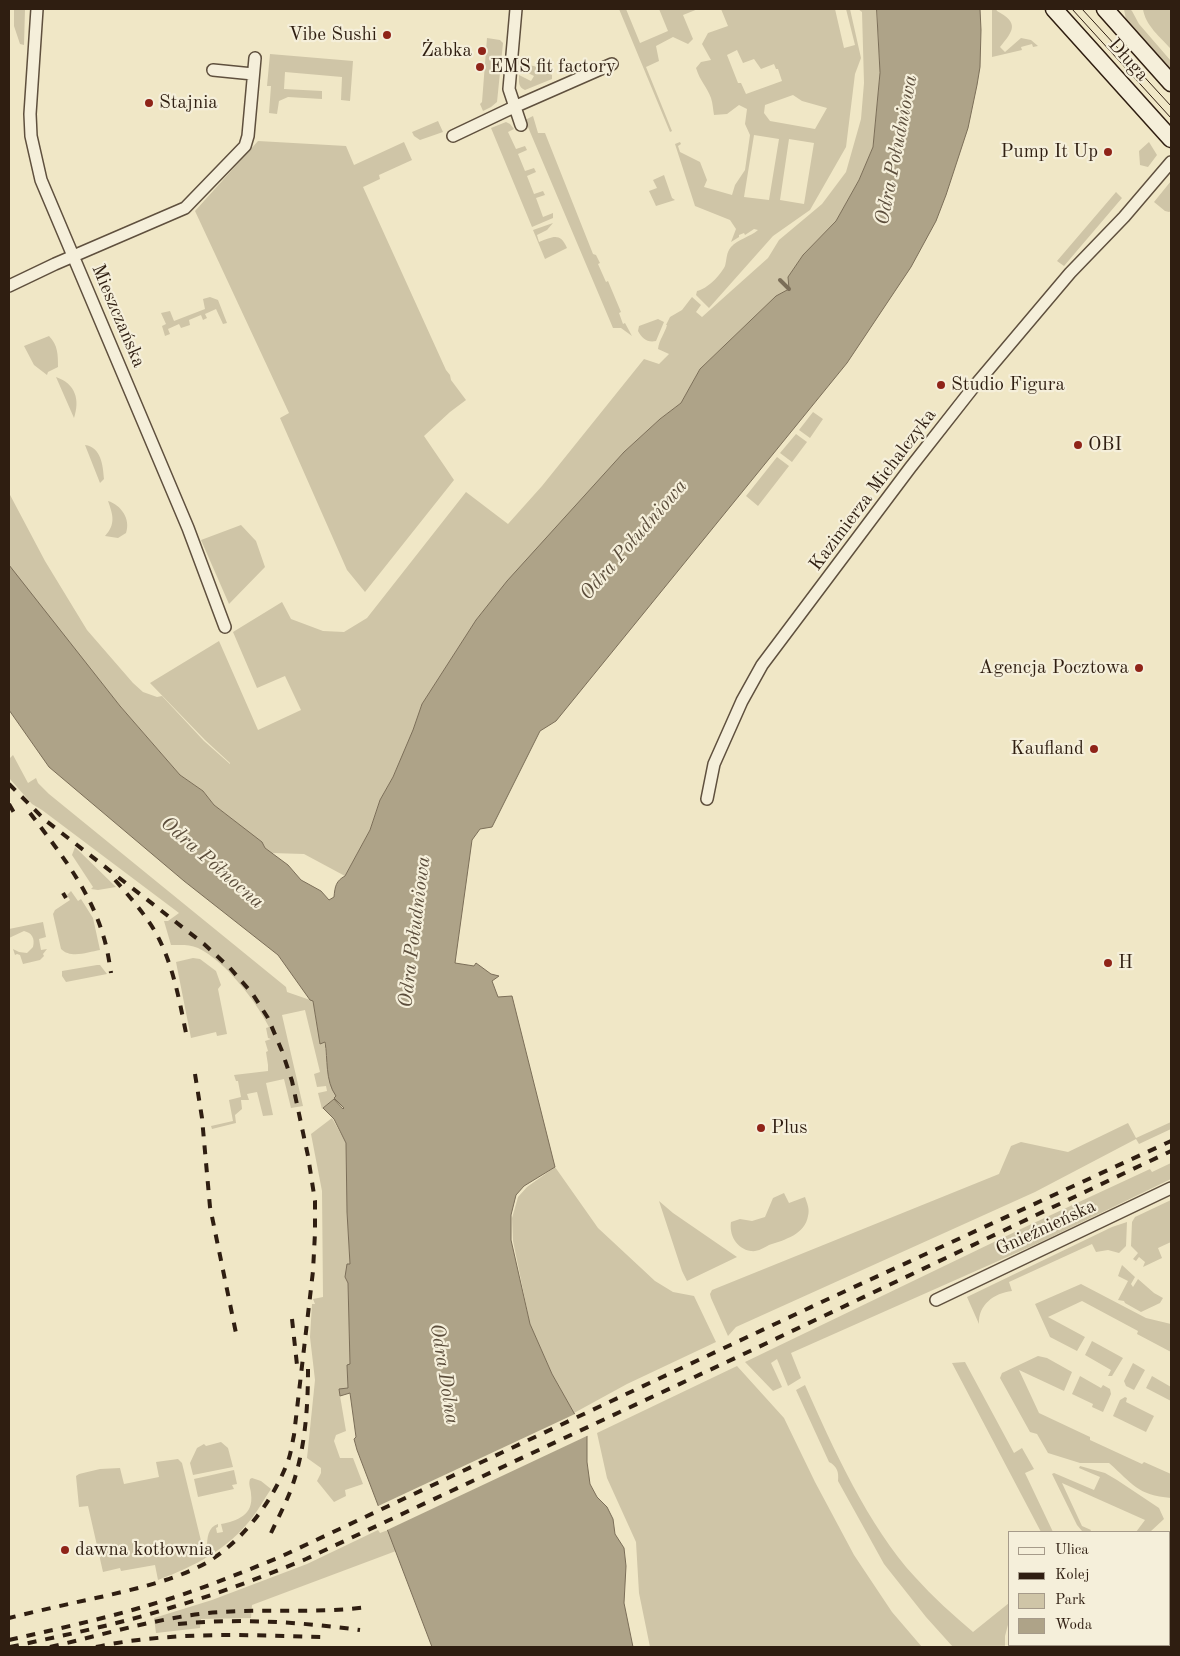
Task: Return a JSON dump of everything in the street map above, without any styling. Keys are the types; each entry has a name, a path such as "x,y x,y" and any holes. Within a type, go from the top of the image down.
{"street":[{"name":"Mieszczańska","path":"37,9 30,114 31,136 41,180 188,528 224,627"},
{"path":"516,9 509,89 521,125"},
{"name":"Długa","path":"1054,9 1171,138"},
{"name":"Długa","path":"1110,10 1171,83"},
{"path":"9,286 185,208 246,146 255,58"},
{"path":"453,136 612,64"},
{"path":"213,70 254,74"},
{"name":"Kazimierza Michalczyka","path":"707,799 714,764 742,701 766,660 910,468 972,389 1070,273 1124,217 1171,162"},
{"name":"Gnieźnieńska","path":"936,1300 1171,1188"}],"green space":[{"path":"14,9 25,9 24,45 20,44 14,26"},
{"path":"619,9 626,9 640,43 668,31 659,9 698,9 683,15 693,39 688,44 673,37 656,46 659,61 646,67 672,131 670,132"},
{"path":"721,9 835,9 844,48 855,45 846,9 850,9 861,58 855,74 846,147 810,210 773,236 709,308 696,295 697,291 709,285 720,274 725,266 727,254 731,247 758,230 754,229 745,235 744,233 739,235 739,237 731,242 736,229 730,220 695,206 675,144 680,142 681,144 678,146 680,152 700,162 707,180 704,187 732,195 735,185 745,170 750,135 745,124 747,109 739,105 727,114 714,115 708,90 699,77 696,68 701,62 711,60 702,44 708,33 728,26","holes":["737,50 743,63 754,59 761,69 774,64 782,81 746,94 741,83 738,83 727,55","793,95 802,101 827,108 815,129 770,121 764,113 765,105","754,135 779,139 769,200 744,197","789,139 814,143 804,204 780,200"]},
{"path":"858,9 877,9 880,73 873,147 859,180 836,221 803,255 788,277 789,289 776,296 700,369 681,403 660,419 624,452 508,581 476,620 422,704 414,730 393,777 380,800 370,830 345,876 304,854 271,853 261,842 214,805 203,791 180,775 120,706 11,570 9,565 9,493 45,561 87,630 133,683 143,692 157,697 162,696 204,741 230,764 150,683 219,641 258,730 301,710 285,676 257,688 233,632 282,602 291,619 323,631 344,632 367,618 466,492 508,524 542,486 644,359 659,364 669,354 658,349 670,317 682,310 692,297 701,305 696,312 702,317 768,258 779,240 822,204 846,172 861,119 864,83 862,12"},
{"path":"992,9 996,9 1009,19 1011,23 1012,27 1009,36 1000,47 1005,52 1021,38 1031,40 1038,46 1033,47 1032,44 1021,47 1022,50 992,57"},
{"path":"1124,9 1132,11 1139,24 1171,61 1171,70 1126,20"},
{"path":"1143,9 1171,9 1171,49 1150,26"},
{"path":"487,38 500,40 503,43 497,102 483,111 480,104 482,102"},
{"path":"270,54 353,61 350,101 341,100 342,77 285,72 284,89 322,91 322,99 288,97 279,101 277,114 269,113 271,86 267,86"},
{"path":"520,64 534,66 552,75 552,79 525,90 520,86 519,75 531,81 534,76 520,69"},
{"path":"533,116 538,133 545,133 593,254 596,255 600,263 598,264 606,282 608,281 621,312 619,313 623,324 625,323 632,336 621,328 613,328 525,120"},
{"path":"438,121 443,132 420,140 414,136 412,132"},
{"path":"506,122 514,129 508,132 516,149 525,146 527,150 518,154 525,171 534,168 536,172 527,176 534,194 543,191 545,195 536,198 543,217 553,213 553,218 532,227 491,128"},
{"path":"258,141 346,146 354,165 404,142 412,160 379,175 380,179 363,187 446,370 466,400 424,436 454,480 365,592 347,570 280,418 289,413 195,211"},
{"path":"1149,142 1157,155 1148,167 1140,165 1139,151"},
{"path":"664,175 672,198 675,200 656,206 649,191 657,188 653,180"},
{"path":"1171,181 1171,211 1169,212 1154,202"},
{"path":"1116,192 1122,198 1064,266 1057,261"},
{"path":"553,223 547,230 537,235 539,242 556,237 562,240 567,248 545,259 533,230"},
{"path":"210,297 218,300 227,323 223,324 216,309 205,314 207,318 203,320 201,315 189,320 190,325 181,328 179,324 168,329 170,334 165,336 162,326 166,324 161,313 170,311 174,321 205,309 203,299"},
{"path":"658,319 664,322 656,341 650,341 641,336 638,331 639,326"},
{"path":"49,336 56,347 58,367 48,372 47,375 34,365 24,346"},
{"path":"56,377 68,384 75,393 77,405 74,418"},
{"path":"813,412 823,419 810,438 799,430"},
{"path":"796,434 807,442 792,462 780,453"},
{"path":"85,445 95,449 100,458 104,479 100,483"},
{"path":"777,457 789,466 758,506 746,496"},
{"path":"108,501 121,509 126,518 126,533 118,538 105,536 112,523"},
{"path":"241,525 256,541 265,567 229,604 201,540"},
{"path":"13,755 28,783 36,778 38,783 49,794 286,987 287,992 313,1001 320,1043 324,1041 330,1084 337,1096 322,1109 318,1093 327,1091 326,1086 317,1087 314,1074 320,1072 305,1010 282,1015 303,1106 291,1108 284,1079 266,1083 273,1115 263,1116 257,1092 247,1094 249,1100 241,1100 242,1109 235,1115 236,1123 212,1129 211,1126 233,1121 229,1100 241,1097 238,1081 236,1081 234,1075 268,1071 266,1052 268,1051 265,1041 271,1039 268,1038 266,1028 269,1027 248,994 219,962 198,948 171,945 164,921 168,921 179,913 32,804 9,778 9,759"},
{"path":"75,847 116,887 98,890 91,889 93,887 72,855"},
{"path":"71,891 78,901 81,899 93,918 100,950 70,954 61,949 53,914 55,910 70,900 67,895"},
{"path":"43,922 46,937 39,939 41,950 47,949 43,954 44,956 40,960 23,964 20,955 15,955 13,949 27,953 33,947 34,941 29,933 24,931 9,938 9,929"},
{"path":"193,958 200,959 216,971 221,985 218,989 227,1034 217,1036 216,1032 191,1038 176,962"},
{"path":"100,965 107,974 66,982 62,976 62,971"},
{"path":"332,1118 346,1143 350,1265 345,1277 348,1283 350,1365 347,1365 348,1388 339,1390 346,1431 336,1435 334,1441 340,1458 353,1458 363,1484 345,1490 346,1496 334,1502 317,1481 321,1468 307,1458 315,1380 310,1337 312,1304 315,1304 313,1299 323,1297 322,1191 311,1134"},
{"path":"1171,1122 1171,1129 1139,1144 1136,1139 1035,1192 736,1327 728,1336 711,1298 712,1290 999,1174 1011,1146 1021,1142 1068,1152 1128,1123 1136,1138"},
{"path":"1171,1163 1171,1179 1041,1242 791,1353 801,1378 788,1386 777,1359 771,1363 782,1387 773,1391 745,1362 1023,1228 1150,1169 1152,1172"},
{"path":"555,1167 598,1228 655,1281 673,1292 694,1296 716,1342 627,1384 574,1413 552,1374 530,1324 513,1241 512,1218 518,1197 527,1187"},
{"path":"784,1193 789,1203 805,1197 809,1213 803,1227 799,1232 788,1238 758,1250 751,1251 741,1247 732,1236 731,1222 740,1219 752,1221 765,1217 773,1198"},
{"path":"1171,1200 1171,1242 1158,1248 1162,1258 1143,1267 1145,1262 1139,1257 1136,1261 1133,1259 1138,1253 1131,1246 1132,1222 1135,1217"},
{"path":"659,1201 673,1213 737,1257 687,1281"},
{"path":"1127,1222 1126,1246 1119,1253 1108,1250 1096,1252 1092,1244 1009,1282 1012,1291 999,1294 988,1301 981,1311 979,1324 967,1297 1112,1227"},
{"path":"1122,1265 1135,1277 1131,1284 1133,1287 1138,1279 1163,1298 1160,1303 1141,1312 1124,1301 1118,1300 1128,1281 1118,1276"},
{"path":"1081,1284 1146,1318 1171,1324 1171,1352 1137,1334 1138,1331 1082,1301 1048,1317 1085,1337 1077,1351 1050,1337 1035,1304"},
{"path":"1092,1341 1123,1358 1112,1376 1108,1376 1111,1370 1085,1355"},
{"path":"1038,1356 1047,1358 1072,1372 1064,1391 1019,1370 1039,1413 1090,1437 1090,1440 1142,1464 1144,1462 1171,1474 1171,1498 1143,1491 1130,1483 1109,1463 1080,1463 1048,1453 1037,1434 1030,1432 1000,1378 1002,1373"},
{"path":"965,1362 1014,1453 1022,1448 1034,1469 1025,1473 1053,1531 1040,1531 952,1363"},
{"path":"1133,1363 1145,1370 1134,1390 1126,1386 1124,1381"},
{"path":"737,1366 784,1418 815,1482 854,1555 892,1612 922,1647 650,1647 639,1593 636,1542 607,1478 597,1433"},
{"path":"1080,1376 1101,1388 1103,1385 1110,1389 1111,1394 1103,1412 1092,1407 1093,1404 1072,1394"},
{"path":"1152,1376 1171,1387 1171,1401 1146,1388"},
{"path":"805,1385 827,1434 867,1510 898,1557 929,1592 973,1632 1008,1604 1005,1647 953,1647 926,1617 884,1564 838,1481 837,1470 829,1462 796,1390"},
{"path":"1125,1397 1127,1398 1126,1402 1154,1416 1146,1432 1113,1416 1120,1400"},
{"path":"221,1442 228,1448 233,1467 193,1475 190,1463 197,1448 204,1444 206,1446"},
{"path":"178,1459 182,1463 203,1549 207,1547 210,1530 215,1525 218,1524 216,1528 217,1533 223,1532 221,1524 238,1519 247,1512 251,1501 250,1479 261,1481 271,1489 255,1515 232,1539 210,1556 185,1569 158,1580 155,1565 121,1571 120,1568 103,1572 88,1506 79,1507 76,1476 100,1469 120,1468 124,1484 159,1477 156,1462"},
{"path":"1080,1466 1105,1473 1117,1480 1159,1508 1164,1519 1151,1531 1137,1531 1145,1520 1062,1483 1082,1526 1091,1530 1082,1531 1077,1525 1052,1474 1054,1473 1094,1490 1100,1477 1079,1468"},
{"path":"234,1470 237,1484 232,1485 234,1489 198,1497 194,1479"},
{"path":"378,1530 380,1533 388,1530 396,1551 252,1605 251,1618 201,1619 200,1628 156,1633 154,1618 212,1600 307,1564"}],"water":[{"path":"877,9 980,9 980,67 977,85 968,128 936,221 911,267 847,363 556,721 540,731 492,827 480,829 472,840 455,963 474,966 476,963 491,974 499,976 492,981 498,997 512,996 555,1167 524,1186 516,1195 511,1215 511,1240 530,1324 552,1374 587,1436 587,1462 590,1484 597,1497 607,1507 613,1519 615,1534 624,1548 626,1566 624,1603 633,1647 432,1647 357,1450 354,1439 356,1437 350,1393 340,1396 339,1389 348,1388 347,1365 350,1364 348,1283 345,1277 347,1264 350,1264 346,1143 334,1119 323,1108 334,1099 344,1108 334,1098 336,1096 328,1077 325,1042 320,1044 313,1001 310,1000 278,955 184,881 49,767 9,710 9,565 120,706 180,775 203,791 214,805 262,842 265,848 288,865 301,880 321,891 329,900 334,897 337,884 345,876 370,830 380,800 393,777 422,704 476,620 507,581 624,452 660,419 681,403 700,369 776,296 789,289 788,277 803,255 836,221 859,180 873,147 880,73"}],"pier":[{"path":"577,1413 589,1435 385,1531 376,1507"}],"waterway":[{"path":"780,280 789,289"}],"tram line":[{"path":"1072,9 1171,118"},
{"path":"1082,9 1171,106"}],"railway":[{"path":"9,784 45,820 204,944 230,968 252,993 268,1018 292,1081 308,1156 315,1201 313,1271 294,1435 289,1458 282,1476 255,1519 220,1554 182,1574 131,1590 9,1618"},
{"path":"9,804 17,818"},
{"path":"30,813 82,886 97,918 108,954 111,973"},
{"path":"115,880 148,920 163,947 176,986 187,1038"},
{"path":"63,893 66,898"},
{"path":"195,1074 202,1118 210,1207 237,1338"},
{"path":"9,1640 149,1605 211,1584 280,1557 826,1300 1171,1141"},
{"path":"10,1647 133,1619 223,1591 306,1559 1171,1151"},
{"path":"292,1319 297,1365"},
{"path":"271,1533 292,1487 300,1458 306,1414 308,1369"},
{"path":"50,1647 148,1623 207,1613 328,1610 368,1607"},
{"path":"178,1624 224,1621 270,1622 360,1630"},
{"path":"96,1647 153,1638 181,1636 324,1637"}],"place":[{"name":"Vibe Sushi","path":"387,35"},
{"name":"Żabka","path":"482,51"},
{"name":"EMS fit factory","path":"480,67"},
{"name":"Stajnia","path":"149,103"},
{"name":"Pump It Up","path":"1108,152"},
{"name":"Studio Figura","path":"941,385"},
{"name":"OBI","path":"1078,445"},
{"name":"Agencja Pocztowa","path":"1139,668"},
{"name":"Kaufland","path":"1094,749"},
{"name":"H","path":"1108,963"},
{"name":"Plus","path":"761,1128"},
{"name":"dawna kotłownia","path":"65,1550"}],"water label":[{"name":"Odra Południowa","path":"897,150"},
{"name":"Odra Południowa","path":"634,540"},
{"name":"Odra Północna","path":"212,863"},
{"name":"Odra Południowa","path":"415,932"},
{"name":"Odra Dolna","path":"444,1374"}]}
